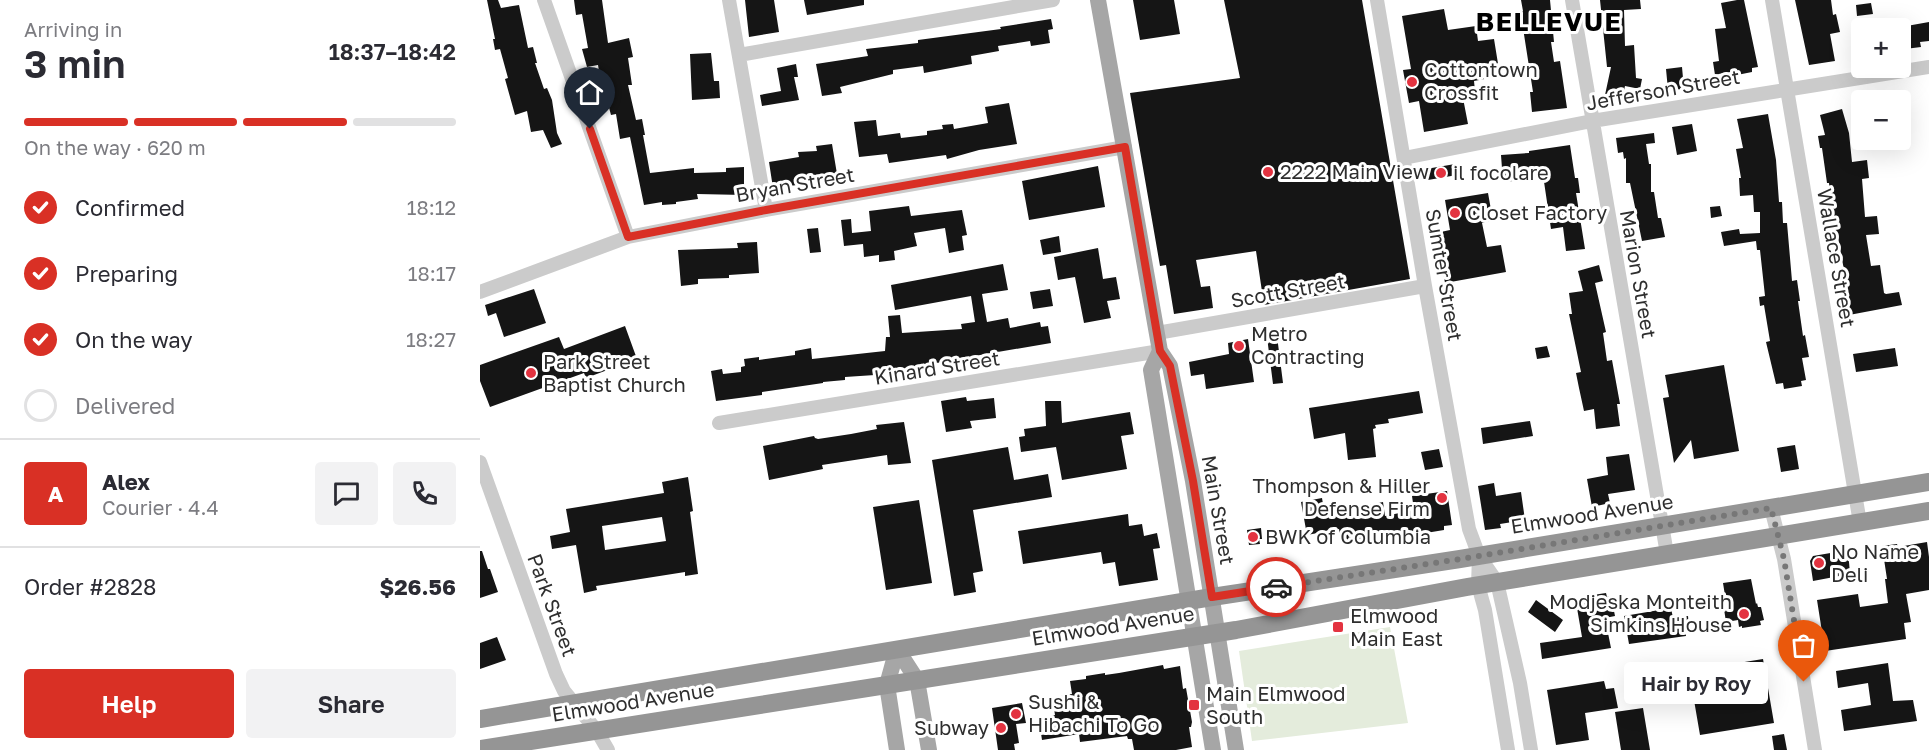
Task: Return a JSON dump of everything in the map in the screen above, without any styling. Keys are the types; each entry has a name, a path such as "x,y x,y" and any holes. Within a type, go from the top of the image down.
{"highway":[{"name":"Elmwood Avenue","path":"480,719 1212,597 1479,556 1929,482"},
{"name":"Elmwood Avenue","path":"480,749 1217,633 1478,585 1929,512"}],"main road":[{"name":"Main Street","path":"1098,0 1160,351 1170,366 1193,481 1236,750"},
{"name":"Main Street","path":"1160,351 1151,370 1213,750"},
{"path":"897,649 917,680 928,750"},
{"path":"897,649 887,685 897,750"}],"street":[{"path":"544,0 628,237"},
{"path":"729,0 766,210"},
{"path":"739,55 1000,5 1053,0"},
{"name":"Sumter Street","path":"1377,0 1469,529 1479,556 1497,582 1520,683 1530,750"},
{"name":"Marion Street","path":"1572,0 1667,554"},
{"name":"Wallace Street","path":"1772,0 1860,523"},
{"name":"Jefferson Street","path":"1404,158 1592,121 1929,67"},
{"name":"Bryan Street","path":"480,292 628,237 766,210 1125,147"},
{"name":"Scott Street","path":"1157,333 1425,286"},
{"name":"Kinard Street","path":"719,423 1160,351"},
{"name":"Park Street","path":"480,462 556,674 564,691 597,731 608,750"},
{"path":"1771,508 1784,559 1815,750"},
{"name":"Sumter Street","path":"1479,556 1478,585 1485,610 1508,750"}],"green space":[{"path":"1390,627 1408,723 1252,741 1239,651"}],"building":[{"path":"487,0 498,0 501,8 519,5 528,48 533,47 537,63 535,63 544,89 547,88 552,100 557,133 562,144 551,148 543,130 531,132 527,111 515,115 500,49 495,50"},
{"path":"574,0 602,0 608,43 629,38 633,57 628,58 632,85 628,85 636,120 642,119 650,173 694,168 694,173 726,172 726,168 744,167 744,195 697,194 698,199 676,202 676,204 662,205 662,202 644,205 630,137 620,139 616,114 611,115 604,89 602,89 598,65 587,67 582,49 588,48 582,14 576,15"},
{"path":"745,0 774,0 779,32 749,37"},
{"path":"804,0 864,0 864,5 807,15"},
{"path":"1133,0 1174,0 1180,34 1140,40"},
{"name":"2222 Main View","path":"1224,0 1362,0 1410,279 1264,305 1256,251 1196,260 1201,287 1210,286 1213,308 1174,314 1166,265 1160,266 1130,93 1240,78"},
{"path":"1521,0 1550,0 1554,62 1560,61 1567,108 1532,112 1530,92 1533,92 1523,28 1518,28 1516,12 1523,11"},
{"path":"1600,0 1640,0 1641,9 1624,10 1625,46 1634,45 1636,78 1642,79 1640,89 1625,86 1622,99 1605,95 1611,67 1607,67"},
{"path":"1744,0 1758,67 1752,68 1752,72 1727,77 1727,72 1715,75 1713,62 1719,61 1715,29 1726,28 1721,3"},
{"path":"1795,0 1831,0 1833,15 1836,14 1840,32 1830,34 1835,61 1809,65"},
{"path":"1871,3 1873,14 1857,16 1856,5"},
{"path":"1444,9 1448,30 1476,26 1478,41 1494,39 1500,76 1474,81 1475,91 1462,93 1468,124 1424,132 1419,101 1409,103 1403,70 1411,69 1402,16"},
{"path":"1051,19 1053,29 1048,30 1050,43 1031,46 1030,41 998,46 999,51 971,56 972,64 924,73 923,66 893,70 893,74 840,87 842,93 822,96 816,64 868,56 866,49 918,43 918,40 1001,29 1000,27"},
{"path":"1929,22 1929,41 1920,42 1921,47 1911,48 1911,25"},
{"path":"711,53 714,81 719,81 720,98 692,100 690,54"},
{"path":"796,64 798,77 794,77 799,100 762,106 760,95 781,91 777,68"},
{"path":"1682,67 1684,89 1668,90 1666,69"},
{"path":"1009,103 1017,144 979,150 947,159 946,155 889,163 887,154 859,157 854,122 876,120 878,136 900,133 901,138 927,135 927,131 943,129 942,125 953,124 954,129 988,123 985,107"},
{"path":"1842,109 1849,133 1852,162 1867,160 1869,178 1862,179 1865,217 1877,216 1879,234 1866,235 1871,266 1880,265 1884,293 1899,292 1902,305 1849,315 1838,237 1835,238 1829,183 1827,183 1818,136 1825,135 1820,115"},
{"path":"1768,114 1776,160 1779,202 1782,202 1783,223 1787,223 1792,281 1797,280 1803,336 1805,335 1809,357 1802,358 1806,380 1801,381 1802,386 1784,389 1783,383 1776,384 1766,342 1770,341 1764,305 1760,306 1759,297 1765,296 1760,250 1757,250 1756,241 1724,246 1721,232 1739,229 1740,234 1760,233 1760,212 1754,212 1753,195 1740,196 1739,178 1741,178 1736,149 1743,148 1737,119"},
{"path":"1692,124 1697,151 1677,155 1672,127"},
{"path":"1654,133 1655,143 1646,144 1649,164 1651,164 1651,192 1654,192 1658,218 1661,218 1665,237 1642,241 1630,183 1626,183 1626,158 1624,159 1623,152 1618,153 1616,138"},
{"path":"832,144 838,180 773,188 769,162 799,157 798,152 817,151 816,146"},
{"path":"1570,145 1575,178 1578,178 1580,193 1576,193 1585,249 1566,251 1563,227 1551,229 1543,175 1534,177 1533,170 1512,174 1513,181 1503,182 1501,155 1529,153 1529,151"},
{"path":"1455,164 1457,175 1428,180 1426,169"},
{"path":"1098,166 1105,207 1029,220 1022,181"},
{"path":"1488,193 1493,221 1482,223 1487,247 1501,245 1506,272 1445,283 1436,233 1450,230 1445,200"},
{"path":"909,206 911,216 962,210 967,235 962,236 964,250 949,253 945,228 914,233 917,246 894,251 895,260 879,262 879,255 864,257 863,244 844,246 841,220 851,219 852,233 871,231 869,211"},
{"path":"1720,206 1722,216 1711,218 1710,207"},
{"path":"818,228 821,252 810,253 807,229"},
{"path":"1059,236 1061,252 1043,255 1040,240"},
{"path":"757,242 759,273 729,275 729,278 698,279 698,284 681,286 678,250 738,248 737,243"},
{"path":"1098,248 1103,279 1116,277 1120,299 1107,301 1111,318 1084,323 1075,277 1058,280 1054,257"},
{"path":"1003,264 1008,290 982,294 987,322 1008,318 1010,328 1040,322 1041,327 1048,326 1051,343 957,359 957,362 930,363 931,366 899,369 899,372 875,370 875,375 845,377 845,380 716,401 711,371 722,369 723,374 741,372 741,367 745,366 744,359 759,357 759,360 795,355 795,351 811,348 812,359 885,351 886,337 890,337 888,316 900,315 902,333 962,329 961,324 975,322 971,296 895,310 891,285"},
{"path":"1599,265 1603,281 1595,283 1606,332 1603,333 1607,361 1612,360 1620,404 1617,404 1620,426 1596,429 1594,409 1584,411 1576,373 1581,372 1569,314 1572,314 1569,293 1583,291 1578,271"},
{"path":"534,289 546,323 504,337 496,313 488,316 485,305"},
{"path":"1050,289 1053,306 1033,309 1030,292"},
{"path":"625,326 637,359 586,378 584,373 490,407 480,381 480,365 559,337 564,349"},
{"path":"1277,336 1283,383 1273,384 1267,337"},
{"path":"1248,339 1254,382 1206,389 1204,374 1191,376 1189,362 1229,354 1228,343"},
{"path":"1547,346 1550,357 1537,359 1535,348"},
{"path":"1895,348 1898,366 1856,372 1853,354"},
{"path":"1724,365 1739,451 1694,459 1691,440 1674,463 1663,398 1669,397 1665,375"},
{"path":"1419,391 1423,413 1388,419 1389,423 1375,425 1376,428 1373,429 1376,457 1348,460 1345,433 1314,439 1309,408"},
{"path":"966,397 967,401 994,398 996,418 970,421 972,428 946,432 941,401"},
{"path":"1045,401 1061,401 1062,423 1130,412 1134,434 1121,436 1127,469 1062,480 1056,447 1021,452 1019,437 1025,436 1024,429 1046,426"},
{"path":"1530,421 1533,436 1483,444 1481,428"},
{"path":"904,422 911,463 888,465 887,455 822,465 823,469 769,480 763,446 814,436 818,439 851,434 877,429 876,425"},
{"path":"1795,445 1799,469 1781,472 1777,448"},
{"path":"1008,447 1014,480 1048,474 1052,497 973,510 983,571 973,573 976,592 954,596 932,460"},
{"path":"1439,449 1443,467 1425,470 1421,452"},
{"path":"1629,454 1635,490 1608,494 1610,503 1592,507 1587,479 1608,475 1606,457"},
{"path":"688,477 698,574 685,576 685,572 596,586 597,590 584,593 576,545 552,549 550,536 570,532 566,509 664,493 662,482","holes":["662,517 666,541 605,550 602,526"]},
{"path":"1494,483 1496,496 1521,492 1525,520 1500,524 1501,528 1485,530 1478,486"},
{"path":"1447,491 1452,525 1444,526 1444,530 1377,541 1376,536 1341,542 1339,529 1307,535 1301,502 1322,498 1325,516 1369,508 1369,505 1383,502 1385,516 1414,510 1412,496"},
{"path":"919,500 932,583 886,590 873,507"},
{"path":"1128,514 1129,526 1142,524 1144,536 1157,533 1160,548 1153,549 1158,580 1119,586 1115,562 1103,564 1101,552 1023,564 1018,531"},
{"path":"1261,528 1260,544 1249,545 1247,530"},
{"path":"1927,542 1929,590 1906,594 1911,622 1904,623 1906,639 1825,651 1817,600 1858,594 1860,607 1888,603 1882,546 1897,544 1898,547"},
{"path":"1848,550 1850,574 1813,581 1810,561 1813,556"},
{"path":"480,551 490,569 498,592 480,598"},
{"path":"1751,579 1756,604 1761,607 1764,620 1760,621 1761,625 1742,628 1742,626 1739,627 1738,620 1726,622 1724,609 1727,608 1723,583"},
{"path":"1606,593 1607,597 1611,596 1615,616 1605,618 1611,648 1542,659 1540,643 1582,637 1577,608 1584,607 1584,603 1591,602 1593,595"},
{"path":"1536,600 1563,620 1555,632 1528,612"},
{"path":"1671,608 1673,618 1688,616 1689,627 1685,628 1686,636 1629,644 1624,616"},
{"path":"497,637 506,660 480,669 480,643"},
{"path":"1763,659 1774,723 1700,735 1689,671"},
{"path":"1888,663 1893,701 1913,700 1917,721 1844,731 1841,710 1871,705 1868,683 1838,688 1836,671"},
{"path":"1163,665 1164,669 1180,666 1183,689 1186,688 1192,722 1189,727 1192,747 1176,750 1134,750 1132,739 1128,739 1127,736 1080,742 1079,734 1042,740 1039,720 1055,715 1053,702 1057,701 1056,697 1072,694 1070,681 1086,679 1086,676"},
{"path":"1653,667 1658,702 1640,704 1635,670"},
{"path":"1604,681 1606,689 1614,688 1618,708 1585,713 1589,740 1556,745 1547,690"},
{"path":"1022,703 1026,723 1016,724 1019,743 1014,744 1015,750 998,750 992,708"},
{"path":"1643,708 1650,750 1621,750 1615,712"},
{"path":"1784,734 1787,750 1774,750 1772,736"}],"way so far":[{"path":"1276,587 1771,508 1784,559 1804,682"}],"place":[{"name":"Cottontown Crossfit","path":"1412,82"},
{"name":"2222 Main View","path":"1268,172"},
{"name":"il focolare","path":"1441,173"},
{"name":"Closet Factory","path":"1455,213"},
{"name":"Metro Contracting","path":"1239,346"},
{"name":"Park Street Baptist Church","path":"531,373"},
{"name":"Thompson & Hiller Defense Firm","path":"1442,498"},
{"name":"BWK of Columbia","path":"1253,537"},
{"name":"No Name Deli","path":"1819,563"},
{"name":"Modjeska Monteith Simkins House","path":"1744,614"},
{"name":"Elmwood Main East","path":"1338,627"},
{"name":"Hair by Roy","path":"1804,682"},
{"name":"Main Elmwood South","path":"1194,705"},
{"name":"Sushi & Hibachi To Go","path":"1016,714"},
{"name":"Subway","path":"1001,728"}],"district":[{"name":"BELLEVUE","path":"1549,22"}],"route":[{"path":"590,129 628,237 766,210 1125,147 1160,351 1170,366 1193,481 1212,597 1276,587"}]}
